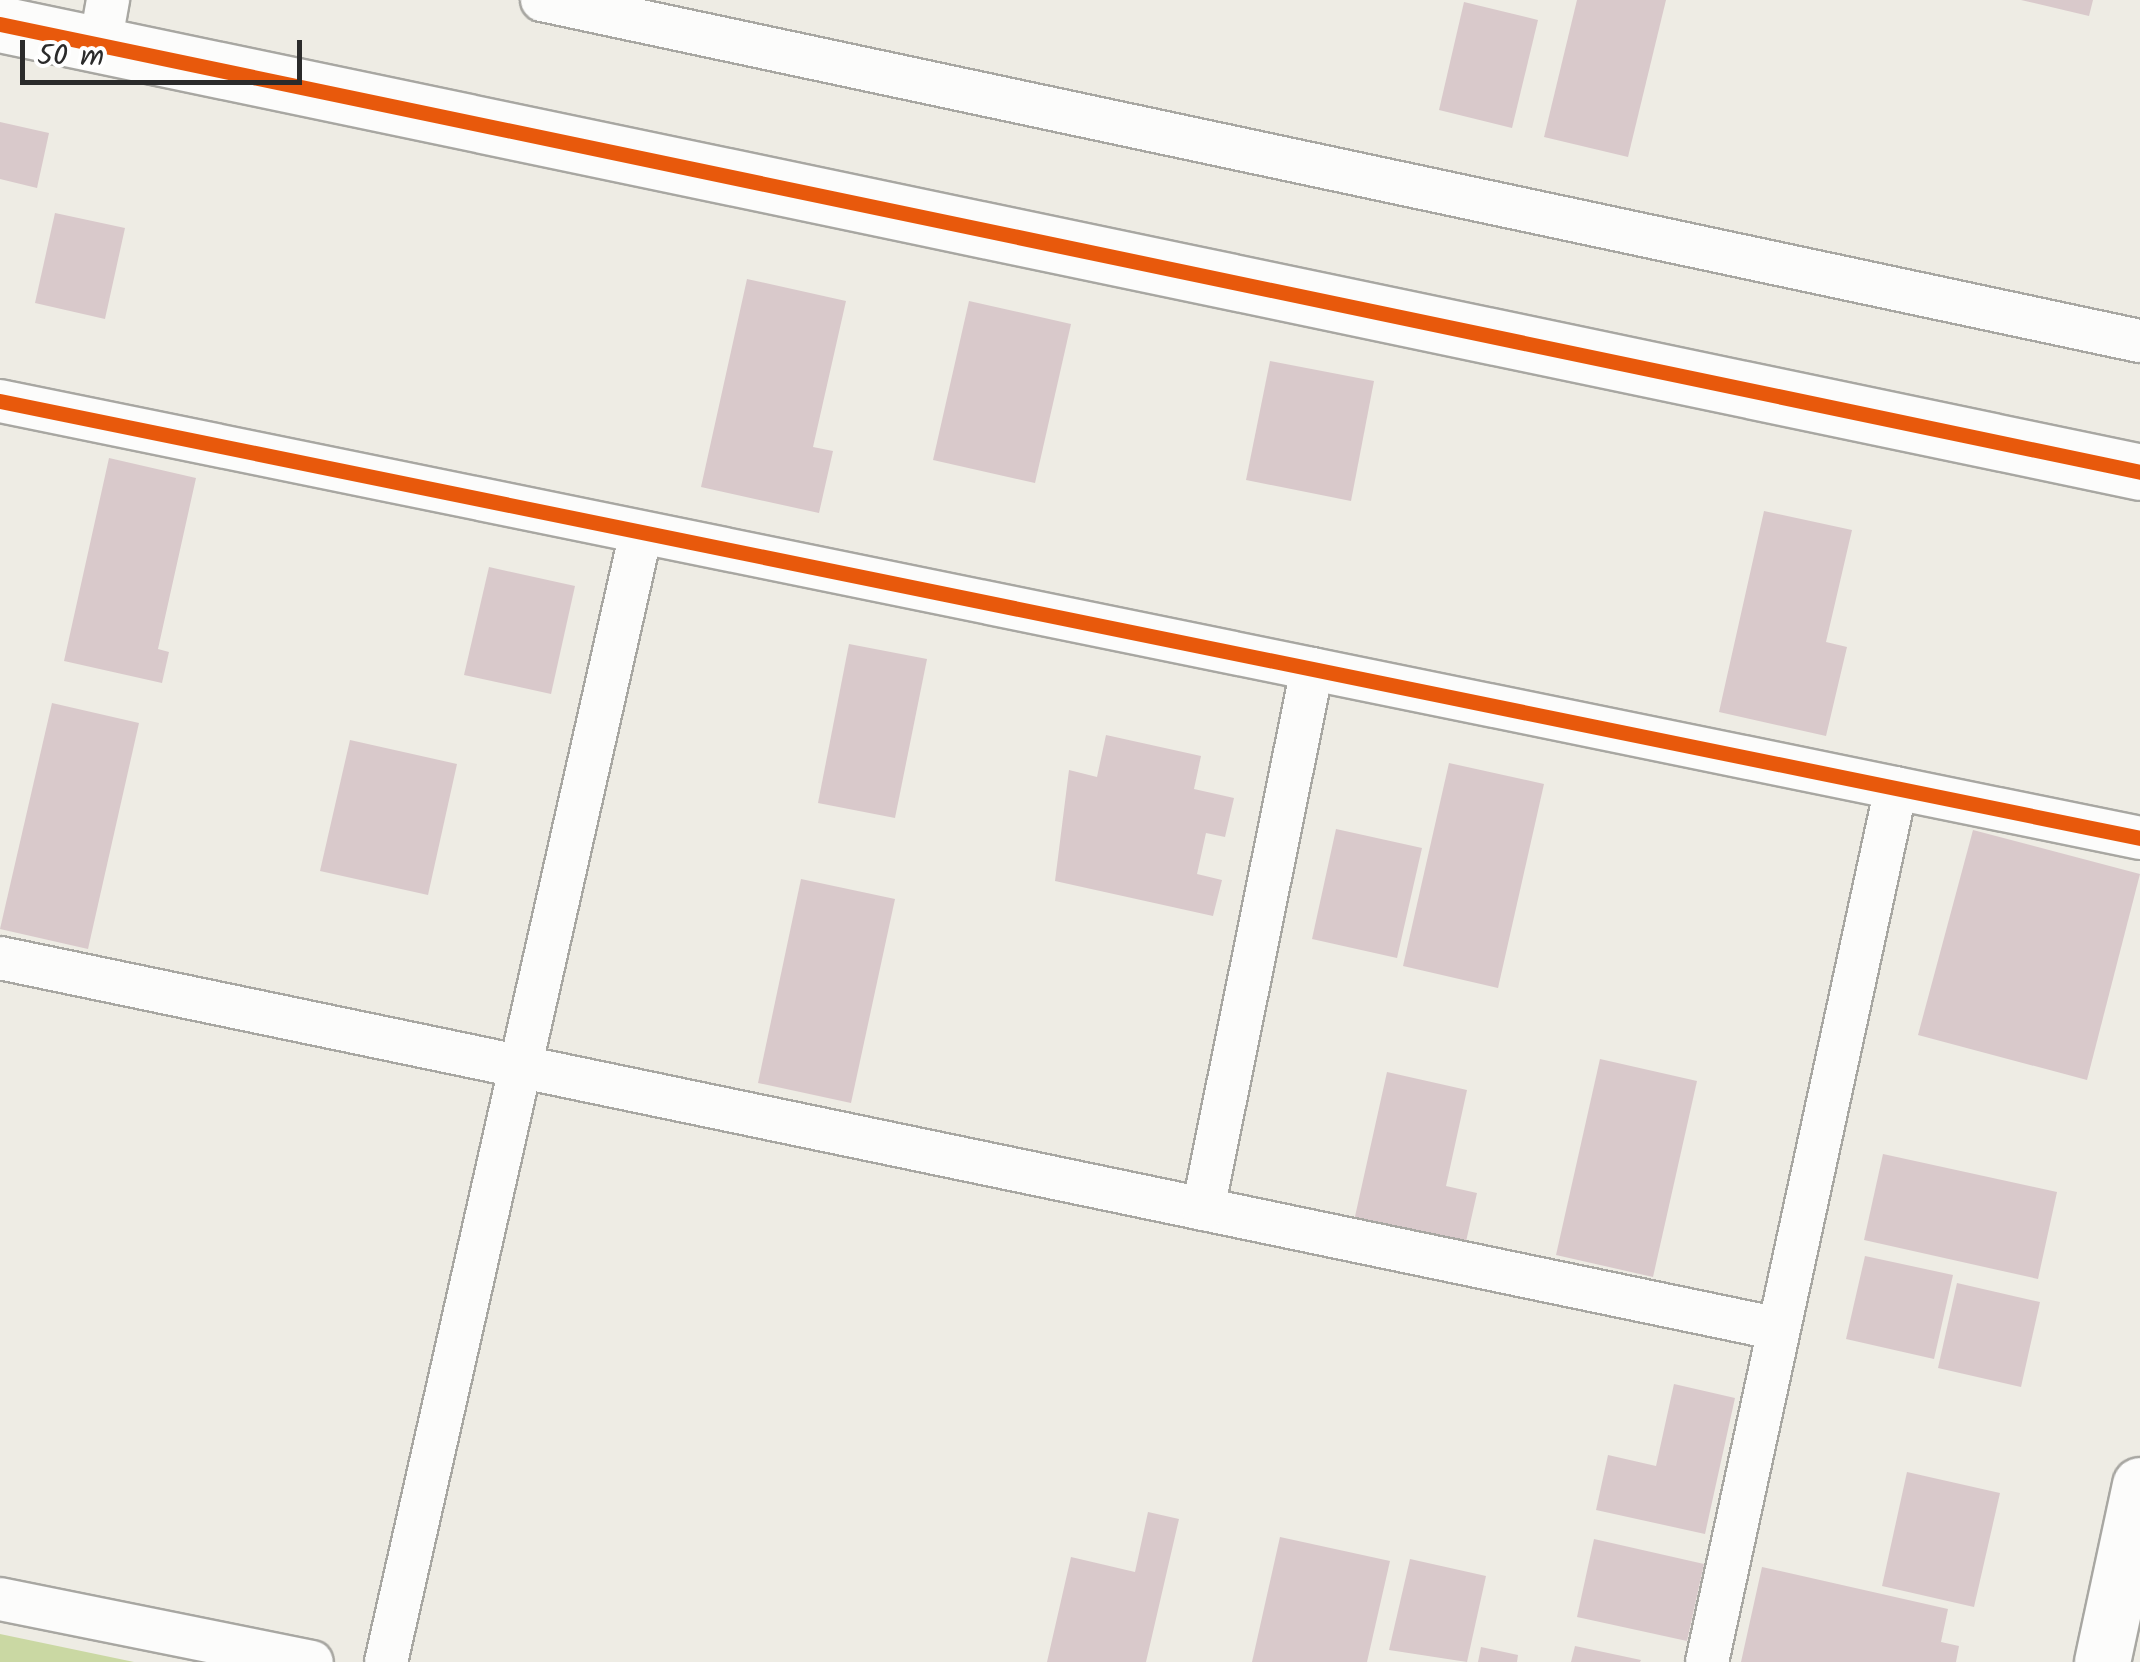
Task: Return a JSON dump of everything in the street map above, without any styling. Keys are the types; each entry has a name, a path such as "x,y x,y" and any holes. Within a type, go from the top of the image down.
{"street":[{"path":"542,0 2140,340"},
{"path":"0,24 104,23 2140,472"},
{"path":"0,401 2140,838"},
{"path":"386,1662 642,532"},
{"path":"1203,1209 1312,669"},
{"path":"1707,1662 1896,788"},
{"path":"0,958 1779,1329"},
{"path":"2127,1639 2140,1485"},
{"path":"0,1599 312,1662"}],"green space":[{"path":"0,1634 134,1662 0,1662"}],"building":[{"path":"1577,0 1666,0 1628,157 1544,137"},
{"path":"2021,0 2093,0 2089,16"},
{"path":"1464,2 1538,20 1512,128 1439,110"},
{"path":"0,122 49,133 37,188 0,179"},
{"path":"55,213 125,228 105,319 35,303"},
{"path":"747,279 846,301 813,447 833,451 819,513 701,487"},
{"path":"969,301 1071,324 1035,483 933,460"},
{"path":"1270,361 1374,381 1351,501 1246,480"},
{"path":"109,458 196,478 158,649 169,652 162,683 64,661"},
{"path":"1764,511 1852,530 1826,642 1847,647 1826,736 1719,712"},
{"path":"489,567 575,586 551,694 464,675"},
{"path":"849,644 927,659 895,818 818,803"},
{"path":"52,703 139,723 88,949 0,929"},
{"path":"1106,735 1201,756 1194,789 1234,798 1225,837 1206,833 1197,874 1222,880 1213,916 1055,881 1069,770 1097,777"},
{"path":"350,740 457,764 428,895 320,871"},
{"path":"1449,763 1544,784 1498,988 1403,966"},
{"path":"1336,829 1422,848 1397,958 1312,939"},
{"path":"1973,830 2140,874 2087,1080 1918,1035"},
{"path":"801,879 895,899 851,1103 758,1083"},
{"path":"1600,1059 1697,1081 1653,1277 1556,1255"},
{"path":"1387,1072 1467,1090 1446,1186 1477,1193 1465,1246 1354,1221"},
{"path":"1883,1154 2057,1192 2038,1279 1864,1240"},
{"path":"1865,1256 1953,1275 1934,1359 1846,1339"},
{"path":"1957,1283 2040,1302 2021,1387 1938,1368"},
{"path":"1674,1384 1735,1398 1705,1534 1596,1510 1608,1455 1656,1466"},
{"path":"1907,1472 2000,1493 1974,1607 1882,1586"},
{"path":"1148,1512 1179,1519 1146,1662 1047,1662 1071,1557 1135,1572"},
{"path":"1280,1537 1390,1561 1367,1662 1252,1662"},
{"path":"1594,1539 1704,1564 1687,1641 1577,1617"},
{"path":"1410,1559 1486,1576 1467,1662 1389,1650"},
{"path":"1762,1567 1948,1609 1941,1642 1959,1646 1956,1662 1741,1662"},
{"path":"1575,1646 1641,1660 1571,1662"},
{"path":"1481,1647 1518,1655 1517,1662 1478,1662"}],"cycle path":[{"path":"0,24 2140,472"},
{"path":"0,401 2140,838"}]}
